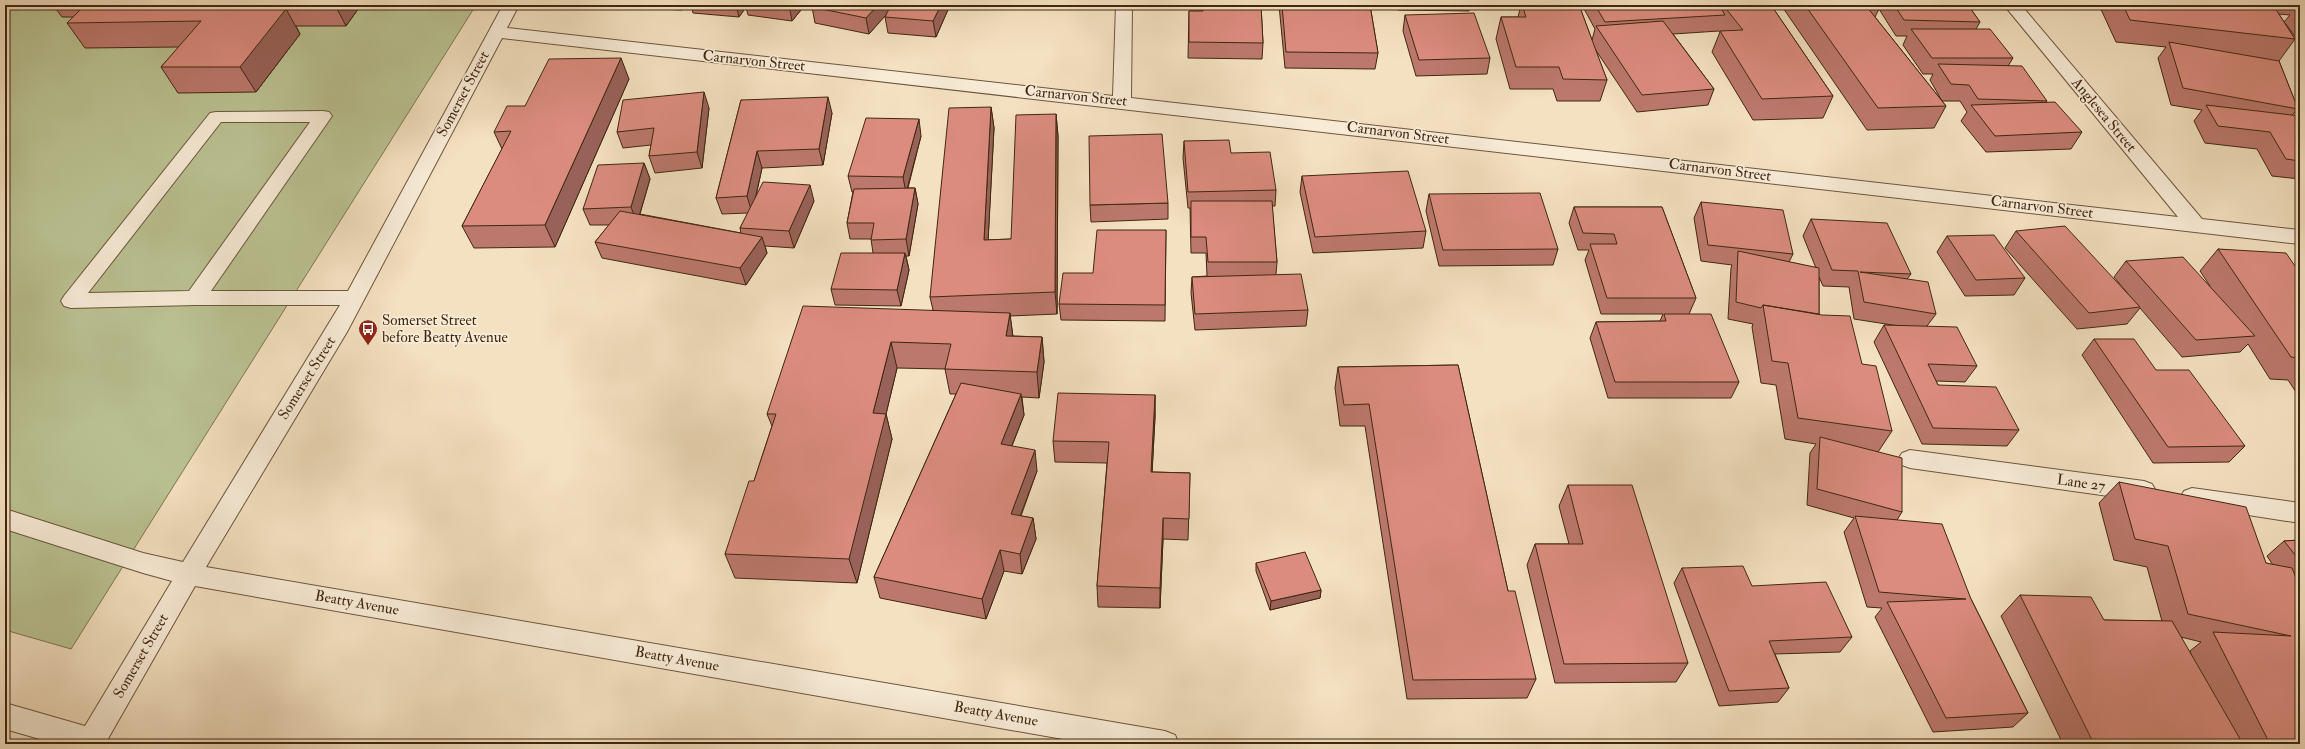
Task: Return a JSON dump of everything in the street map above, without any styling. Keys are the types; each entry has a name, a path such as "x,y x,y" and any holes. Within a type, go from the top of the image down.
{"street":[{"name":"Somerset Street","path":"90,743 188,574 336,332 495,32 511,5"},
{"path":"1122,102 1124,5"},
{"name":"Anglesea Street","path":"2012,5 2196,225"},
{"name":"Carnarvon Street","path":"495,32 1122,102 2300,237"},
{"path":"196,298 323,116 216,117 71,301 196,298 354,298"},
{"name":"Lane 27","path":"1910,459 2300,513"},
{"name":"Beatty Avenue","path":"5,518 143,563 188,574 1165,744"},
{"path":"5,716 90,743"}],"green space":[{"path":"5,5 476,5 71,649 5,630"}],"building":[{"path":"85,5 265,5 262,9 286,9 240,67 161,67 201,21 67,23"},
{"path":"814,5 878,5 866,18 812,7"},
{"path":"891,5 941,5 933,21 885,17"},
{"path":"1203,5 1261,5 1263,43 1189,42 1189,11 1203,11"},
{"path":"1282,5 1370,5 1378,53 1286,52"},
{"path":"1522,5 1579,5 1607,80 1563,79 1559,67 1516,67 1501,17 1526,17"},
{"path":"1595,5 1719,5 1725,15 1605,22"},
{"path":"1725,5 1771,5 1833,96 1762,99 1720,31 1743,30 1727,10"},
{"path":"1805,5 1879,5 1880,7 1867,7 1946,106 1878,108"},
{"path":"1894,5 1968,5 1980,22 1904,20"},
{"path":"2123,5 2273,5 2295,39 2130,20"},
{"path":"1474,13 1490,58 1419,60 1405,15"},
{"path":"1663,21 1714,89 1642,95 1596,26"},
{"path":"1911,29 1990,29 2013,58 1932,58"},
{"path":"2169,42 2279,61 2298,109 2183,88"},
{"path":"621,58 545,225 462,226 511,131 494,132 507,106 525,106 549,59"},
{"path":"1938,64 2022,66 2047,101 1978,99 1969,85 1951,84"},
{"path":"704,92 697,152 649,156 654,128 617,132 623,100"},
{"path":"828,97 819,149 757,151 747,196 716,198 741,100"},
{"path":"2055,102 2082,132 1995,136 1971,105"},
{"path":"2206,105 2300,116 2300,161 2286,159 2270,132 2218,126"},
{"path":"991,107 984,240 1011,239 1016,115 1056,114 1055,292 930,297 949,108"},
{"path":"866,118 919,119 903,177 848,176"},
{"path":"1162,134 1168,203 1090,205 1089,136"},
{"path":"1229,140 1231,153 1270,152 1276,190 1188,192 1184,141"},
{"path":"644,163 631,207 583,209 598,165"},
{"path":"1408,171 1426,231 1315,237 1302,176"},
{"path":"763,182 810,185 789,231 740,228"},
{"path":"915,188 906,239 871,240 874,223 847,223 854,189"},
{"path":"1540,193 1558,249 1443,250 1429,194"},
{"path":"1191,201 1272,201 1277,262 1208,262 1206,237 1191,237"},
{"path":"1701,202 1783,210 1793,254 1708,245"},
{"path":"1574,207 1662,207 1696,298 1607,298 1590,244 1617,244 1614,234 1583,233"},
{"path":"620,211 762,237 740,268 595,242"},
{"path":"1811,219 1887,223 1911,274 1860,272 1928,282 1936,314 1864,302 1858,271 1832,270"},
{"path":"2065,226 2140,307 2089,313 2016,231"},
{"path":"1097,230 1166,230 1165,305 1059,304 1063,273 1093,273"},
{"path":"1994,235 2025,278 1976,280 1947,236"},
{"path":"2218,249 2286,253 2295,266 2300,266 2300,358 2291,357"},
{"path":"1738,251 1819,268 1819,314 1763,305 1761,308 1736,302"},
{"path":"841,253 905,253 897,290 831,289"},
{"path":"2183,257 2255,336 2196,340 2126,261"},
{"path":"1301,274 1308,310 1195,314 1192,277"},
{"path":"1763,305 1822,315 1850,316 1862,364 1876,366 1892,431 1798,418 1788,363 1772,361"},
{"path":"803,306 1010,313 1006,336 1042,337 1037,372 945,369 951,344 891,342 873,413 886,414 849,559 725,554 749,481 754,481 776,414 767,414"},
{"path":"1664,314 1711,314 1739,382 1615,382 1596,322 1666,321"},
{"path":"1884,325 1957,327 1977,366 1928,364 1938,385 1996,387 2019,430 1933,428"},
{"path":"2094,339 2134,339 2156,370 2189,370 2245,446 2168,447"},
{"path":"1458,365 1508,591 1515,591 1536,679 1413,680 1369,404 1344,405 1338,367"},
{"path":"961,383 1021,394 1001,444 1035,450 1011,514 1033,518 1020,554 1000,550 982,599 874,577"},
{"path":"1058,393 1155,395 1151,472 1190,473 1189,519 1163,518 1160,588 1097,586 1109,442 1053,441"},
{"path":"1820,437 1902,458 1902,512 1817,489"},
{"path":"2119,482 2246,507 2266,563 2292,568 2300,588 2300,744 2270,744 2213,632 2291,636 2188,614 2168,546 2135,539"},
{"path":"1568,485 1632,485 1688,663 1564,664 1535,544 1583,544"},
{"path":"1855,516 1942,524 1971,599 2028,713 1946,718 1887,602 1966,599 1879,592"},
{"path":"2300,540 2300,561 2284,541"},
{"path":"1305,552 1321,590 1271,601 1256,563"},
{"path":"1743,566 1752,586 1826,582 1852,637 1769,641 1789,688 1729,691 1682,568"},
{"path":"2020,595 2091,597 2104,620 2172,621 2243,744 2094,744"}],"place":[{"name":"Somerset Street before Beatty Avenue","path":"368,346"}]}
